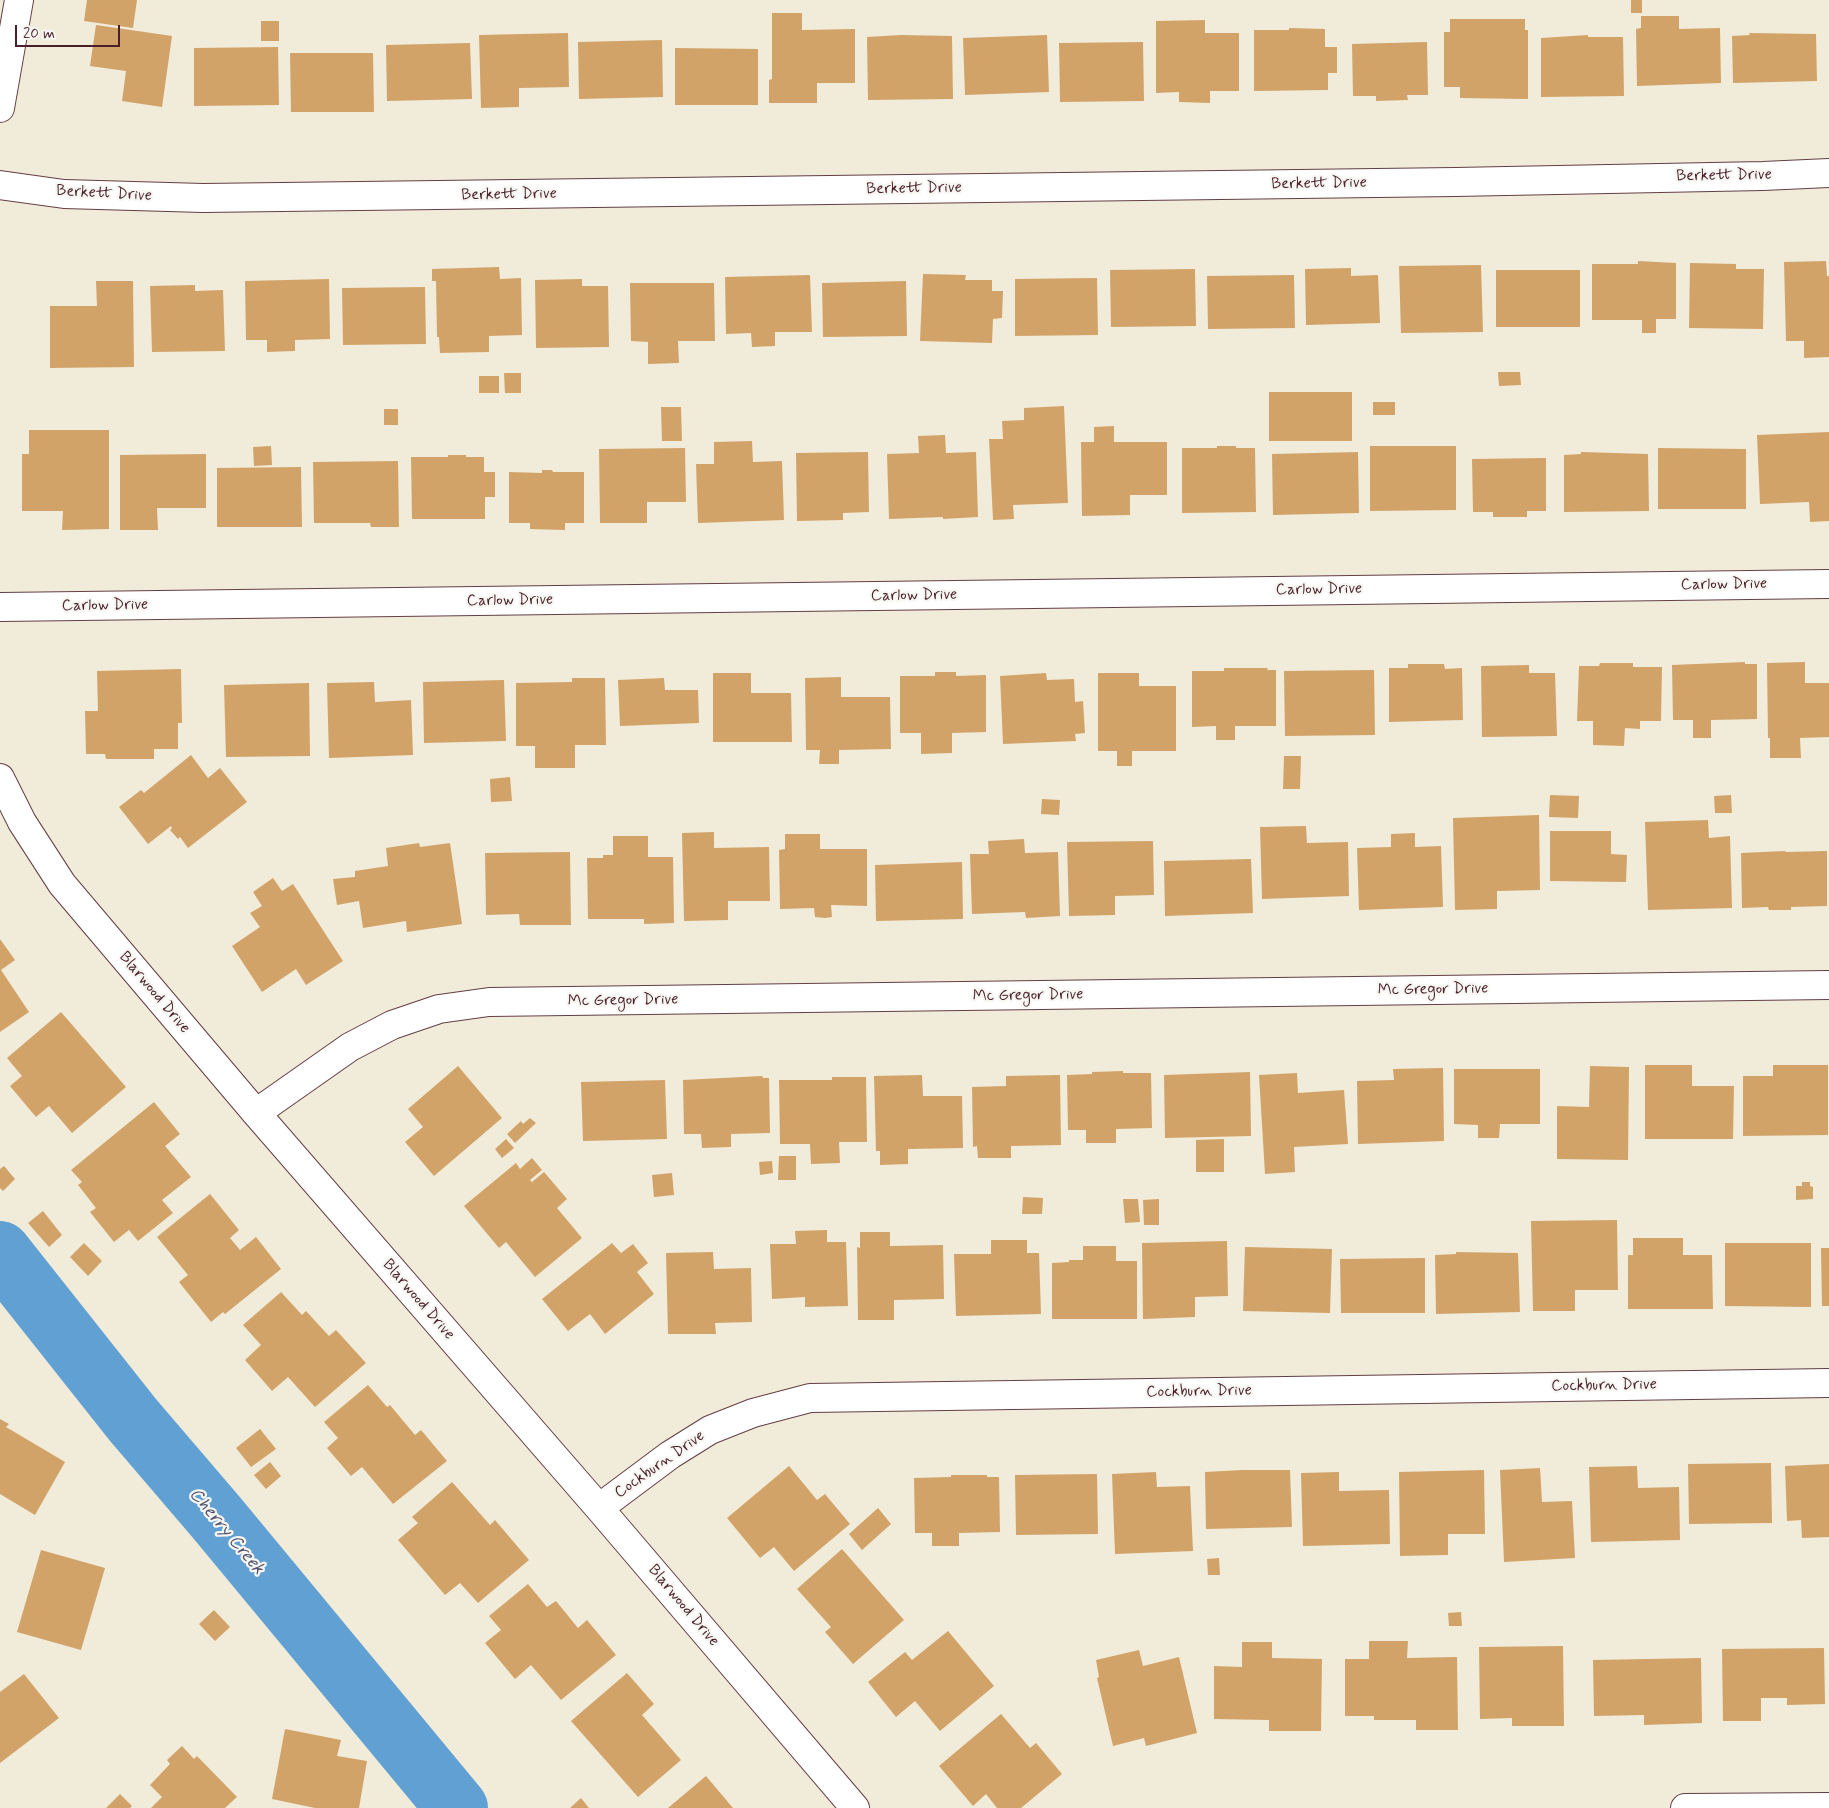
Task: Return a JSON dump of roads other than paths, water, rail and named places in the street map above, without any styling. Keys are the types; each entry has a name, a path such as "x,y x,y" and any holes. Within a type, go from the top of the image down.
{"street":[{"path":"0,108 19,0"},
{"name":"Berkett Drive","path":"0,184 64,194 203,198 1445,182 1829,173"},
{"name":"Carlow Drive","path":"0,607 1829,584"},
{"name":"Blarwood Drive","path":"0,778 22,822 62,884 256,1113 599,1508 855,1808"},
{"name":"Mc Gregor Drive","path":"256,1113 350,1047 392,1025 439,1009 489,1002 1829,985"},
{"name":"Cockburn Drive","path":"599,1508 670,1455 710,1430 753,1413 810,1398 1829,1383"},
{"path":"1686,1808 1829,1807"}],"waterway":[{"name":"Cherry Creek","path":"0,1252 133,1420 216,1517 457,1808"}]}
